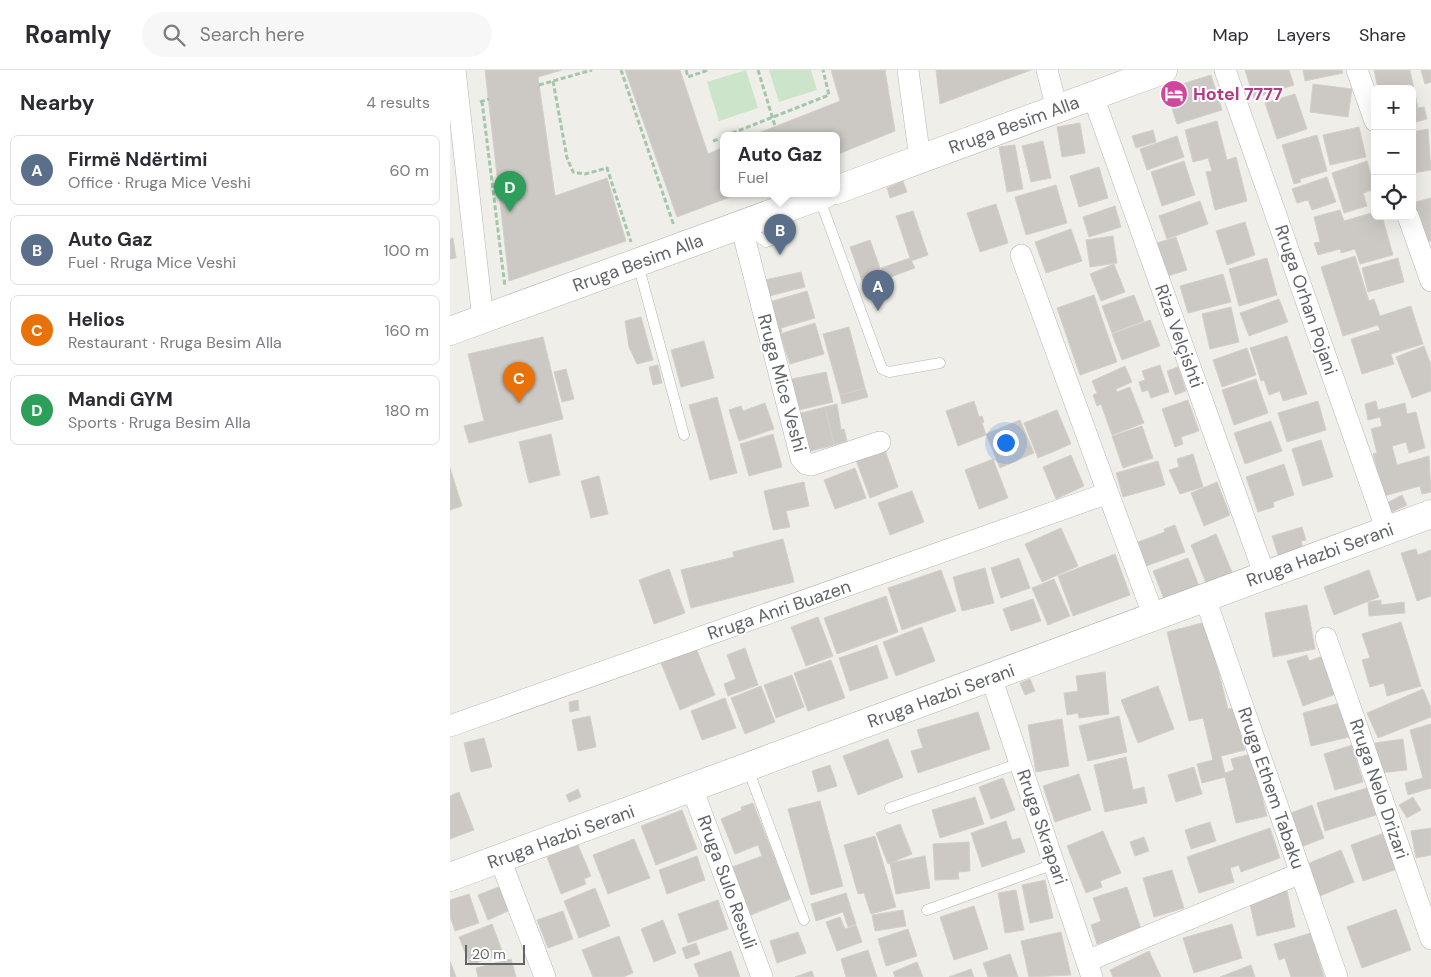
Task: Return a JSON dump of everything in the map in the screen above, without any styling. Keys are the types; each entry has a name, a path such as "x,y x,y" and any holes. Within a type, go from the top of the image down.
{"street":[{"path":"454,70 457,145 483,320"},
{"path":"908,70 920,159"},
{"path":"1047,70 1057,109"},
{"name":"Rruga Besim Alla","path":"840,188 1163,70"},
{"name":"Rruga Orhan Pojani","path":"1226,70 1387,531"},
{"path":"1357,70 1371,109"},
{"name":"Riza Velçishti","path":"1093,96 1264,576"},
{"name":"Rruga Besim Alla","path":"450,332 483,320 635,254 682,247 817,197"},
{"path":"1409,220 1431,281"},
{"name":"Rruga Mice Veshi","path":"741,225 801,458 806,464 811,465 880,442"},
{"path":"1021,255 1154,617"},
{"name":"Rruga Anri Buazen","path":"450,726 1108,494"},
{"name":"Rruga Hazbi Serani","path":"450,878 1431,514"},
{"name":"Rruga Ethem Tabaku","path":"1205,598 1337,977"},
{"name":"Rruga Nelo Drizari","path":"1326,638 1431,939"},
{"name":"Rruga Skrapari","path":"991,677 1090,969"},
{"name":"Rruga Sulo Resuli","path":"692,788 762,977"},
{"path":"500,859 545,977"},
{"path":"1090,969 1301,874"}],"lane":[{"path":"828,197 882,369 889,372 940,363"},
{"path":"635,254 684,435"},
{"path":"890,808 1020,763"},
{"path":"747,768 804,920"},
{"path":"927,910 1054,864"}],"path":[{"path":"539,85 592,70"},
{"path":"621,70 682,247"},
{"path":"686,70 688,77 708,70"},
{"path":"758,70 775,126"},
{"path":"734,132 829,95 823,70"},
{"path":"554,81 567,158 573,172 584,174 607,168 635,254"},
{"path":"489,99 482,101 505,290 514,287"},
{"path":"713,141 720,138"}],"green space":[{"path":"746,70 758,108 719,121 707,82"},
{"path":"769,70 811,70 817,90 779,102"}],"building":[{"path":"485,70 562,70 538,77 555,196 607,178 626,241 509,281"},
{"path":"625,70 680,70 708,154 720,149 720,197 730,197 677,217"},
{"path":"831,70 885,70 895,131 840,153 840,132 761,132 840,101"},
{"path":"936,70 1031,70 940,104"},
{"path":"1245,70 1289,70 1294,85 1254,98"},
{"path":"1303,70 1342,70 1343,73 1305,81"},
{"path":"1374,70 1410,70 1413,85 1377,85"},
{"path":"1421,70 1431,70 1431,82 1425,84"},
{"path":"1211,75 1222,110 1177,124 1166,89"},
{"path":"1313,84 1352,89 1348,117 1310,112"},
{"path":"1295,94 1307,129 1277,139 1265,103"},
{"path":"1416,98 1418,108 1424,107 1427,119 1416,122"},
{"path":"1217,121 1227,160 1236,157 1247,201 1215,210 1206,172 1212,171 1208,158 1193,162 1185,130"},
{"path":"1080,123 1085,153 1062,157 1057,127"},
{"path":"1359,127 1366,157 1330,165 1323,135"},
{"path":"1428,129 1431,170 1416,172 1416,131"},
{"path":"1153,130 1156,142 1136,148 1132,136"},
{"path":"1317,135 1327,171 1300,179 1301,182 1294,184 1282,145"},
{"path":"1177,136 1184,157 1147,170 1140,149"},
{"path":"1043,141 1051,178 1031,182 1022,146"},
{"path":"1015,145 1023,189 1007,192 999,147"},
{"path":"1184,161 1195,195 1162,206 1151,172"},
{"path":"1367,161 1371,175 1371,190 1363,193 1367,206 1344,213 1332,173"},
{"path":"1099,167 1108,198 1079,207 1070,176"},
{"path":"1327,177 1336,202 1312,210 1308,200 1297,203 1292,189"},
{"path":"903,181 907,192 890,198 887,188"},
{"path":"1056,185 1067,223 1026,235 1015,197"},
{"path":"1431,198 1431,241 1422,243 1416,219 1416,202"},
{"path":"1200,201 1208,224 1167,239 1159,216"},
{"path":"996,204 1008,243 980,252 967,213"},
{"path":"1115,206 1121,227 1089,237 1083,217"},
{"path":"1340,210 1344,221 1371,213 1371,220 1383,220 1393,255 1360,264 1355,249 1341,253 1340,249 1318,255 1314,243 1320,242 1314,217"},
{"path":"913,211 928,255 911,261 896,216"},
{"path":"1245,222 1255,255 1227,265 1216,231"},
{"path":"1071,229 1082,261 1046,273 1035,242"},
{"path":"1113,236 1117,263 1090,267 1086,240"},
{"path":"1176,237 1187,270 1168,276 1157,243"},
{"path":"453,238 456,258 450,259 450,239"},
{"path":"870,240 884,279 864,286 850,247"},
{"path":"1355,256 1369,301 1374,299 1380,316 1411,306 1423,344 1391,354 1394,364 1362,374 1351,339 1380,330 1378,325 1343,336 1321,267"},
{"path":"910,258 915,268 885,279 881,268"},
{"path":"1267,258 1277,295 1239,306 1229,269"},
{"path":"1398,258 1404,282 1368,292 1362,268"},
{"path":"1114,264 1125,292 1101,301 1090,274"},
{"path":"801,272 805,287 769,296 765,280"},
{"path":"1223,274 1231,302 1188,313 1180,286"},
{"path":"807,291 815,318 781,328 782,332 773,335 766,303"},
{"path":"1094,295 1117,362 1080,375 1057,308"},
{"path":"1134,295 1144,321 1112,333 1102,306"},
{"path":"1279,299 1288,322 1249,336 1240,313"},
{"path":"1231,307 1239,342 1210,349 1202,314"},
{"path":"641,317 653,360 637,364 629,347 625,321"},
{"path":"1150,320 1160,346 1122,360 1112,334"},
{"path":"815,323 824,354 790,364 780,334"},
{"path":"849,327 865,388 840,395 823,334"},
{"path":"1287,336 1307,394 1283,401 1280,391 1269,395 1264,380 1261,381 1250,348"},
{"path":"543,337 563,419 469,443 464,426 484,421 468,354"},
{"path":"704,341 714,378 681,387 671,350"},
{"path":"1424,346 1431,365 1431,391 1412,398 1396,357"},
{"path":"1247,348 1256,375 1222,387 1213,360"},
{"path":"658,365 662,383 653,385 649,367"},
{"path":"1160,365 1169,392 1151,398 1148,390 1142,392 1139,382 1145,380 1142,371"},
{"path":"1125,366 1132,382 1116,389 1117,392 1130,387 1144,423 1112,435 1101,404 1097,406 1093,395 1097,393 1092,381"},
{"path":"1178,367 1186,391 1175,395 1167,371"},
{"path":"566,369 574,399 562,402 554,372"},
{"path":"826,372 833,402 799,410 792,379"},
{"path":"1256,379 1268,413 1234,425 1222,390"},
{"path":"865,388 868,397 842,404 840,395"},
{"path":"717,397 737,473 710,480 689,405"},
{"path":"1188,400 1199,431 1181,437 1183,444 1175,447 1162,409"},
{"path":"974,401 979,417 982,416 986,435 958,446 946,411"},
{"path":"1318,401 1326,430 1287,442 1278,413"},
{"path":"1376,401 1378,410 1405,403 1407,414 1416,412 1425,448 1409,453 1406,442 1392,446 1397,465 1429,456 1431,492 1422,494 1420,486 1384,496 1373,454 1377,453 1371,429 1382,426 1380,417 1368,420 1365,404"},
{"path":"765,403 774,429 739,441 729,410 741,406 743,411"},
{"path":"837,404 841,430 844,429 847,441 834,445 825,407"},
{"path":"825,407 834,445 807,452 797,414"},
{"path":"1057,410 1071,444 1038,458 1024,423"},
{"path":"1020,420 1034,453 1000,468 986,434"},
{"path":"1271,421 1282,451 1245,464 1234,433"},
{"path":"1142,426 1153,458 1123,468 1112,436"},
{"path":"551,434 560,475 529,483 519,442"},
{"path":"773,434 782,467 749,476 740,444"},
{"path":"1321,440 1333,477 1303,486 1292,449"},
{"path":"885,450 898,487 870,498 856,460"},
{"path":"1193,454 1203,487 1180,494 1169,470 1179,467 1177,459"},
{"path":"1071,455 1084,486 1056,499 1043,467"},
{"path":"993,459 1008,498 979,509 965,470"},
{"path":"1158,461 1165,485 1123,497 1116,473"},
{"path":"1284,464 1294,495 1273,502 1274,507 1258,512 1246,477"},
{"path":"450,468 462,506 450,510"},
{"path":"855,468 866,498 835,509 824,480"},
{"path":"599,476 608,514 591,518 581,481"},
{"path":"804,482 809,506 786,511 790,527 773,530 764,491"},
{"path":"1217,482 1230,515 1204,526 1191,493"},
{"path":"912,491 924,522 890,535 878,503"},
{"path":"1402,495 1407,505 1390,513 1385,504"},
{"path":"1175,525 1185,552 1146,566 1138,542 1165,532 1164,529"},
{"path":"1302,527 1306,540 1301,541 1304,553 1280,561 1272,536"},
{"path":"1061,528 1078,566 1042,582 1025,544"},
{"path":"1216,534 1232,572 1206,583 1191,545"},
{"path":"783,539 794,582 691,608 681,570 734,557 733,552"},
{"path":"1416,549 1418,555 1431,550 1431,596 1417,601 1401,553"},
{"path":"1115,554 1130,595 1073,616 1058,576"},
{"path":"1019,558 1030,588 1001,598 991,568"},
{"path":"1188,558 1199,586 1164,599 1153,571"},
{"path":"985,568 994,603 962,611 953,577"},
{"path":"669,569 685,613 654,624 639,580"},
{"path":"941,570 956,611 902,630 888,588"},
{"path":"1369,570 1379,597 1334,615 1324,587"},
{"path":"1054,579 1070,616 1048,625 1032,588"},
{"path":"886,596 898,632 837,654 824,618"},
{"path":"1033,599 1041,621 1011,631 1003,609"},
{"path":"1381,600 1381,605 1404,602 1405,613 1369,616 1368,602"},
{"path":"1307,605 1315,649 1273,657 1265,613"},
{"path":"818,617 833,656 806,666 791,627"},
{"path":"1206,622 1228,709 1234,708 1245,750 1221,756 1225,773 1234,770 1231,759 1251,754 1267,816 1236,823 1225,777 1202,783 1197,764 1213,760 1203,718 1189,721 1167,632"},
{"path":"1401,622 1421,686 1387,696 1384,683 1370,687 1362,660 1370,658 1362,634"},
{"path":"922,627 935,661 896,676 883,642"},
{"path":"877,645 888,678 850,691 839,658"},
{"path":"696,648 715,695 680,710 661,663"},
{"path":"745,648 758,685 728,696 724,684 736,679 727,655"},
{"path":"1307,655 1309,661 1323,656 1336,694 1303,706 1287,661"},
{"path":"831,660 845,698 808,711 794,673"},
{"path":"1105,672 1109,714 1079,718 1078,713 1067,715 1064,693 1078,691 1076,676"},
{"path":"792,675 804,707 776,718 764,685"},
{"path":"1030,679 1035,691 1025,695 1020,683"},
{"path":"761,686 775,722 745,734 731,698"},
{"path":"1158,686 1174,729 1138,743 1121,700"},
{"path":"1423,689 1431,708 1431,717 1378,738 1367,713"},
{"path":"725,698 736,728 702,740 691,711"},
{"path":"578,700 579,710 570,712 569,702"},
{"path":"1340,703 1349,737 1311,746 1303,713"},
{"path":"978,712 990,749 918,773 911,751 923,748 917,730"},
{"path":"590,716 596,747 578,751 572,720"},
{"path":"1119,716 1127,752 1088,761 1079,726"},
{"path":"1062,719 1069,766 1036,772 1028,725"},
{"path":"1431,724 1431,788 1408,795 1405,783 1423,778 1410,730"},
{"path":"484,738 492,767 471,772 464,743"},
{"path":"888,739 903,777 858,795 843,756"},
{"path":"1403,739 1407,770 1379,773 1375,743"},
{"path":"1352,745 1363,782 1335,790 1324,754"},
{"path":"1126,757 1133,790 1144,787 1147,803 1105,812 1094,765"},
{"path":"830,765 837,786 818,792 812,771"},
{"path":"1194,767 1202,794 1176,802 1168,775"},
{"path":"1079,774 1091,810 1055,822 1043,786"},
{"path":"1003,778 1015,810 991,819 979,787"},
{"path":"1367,788 1376,815 1325,831 1317,803"},
{"path":"578,789 581,797 569,802 566,795"},
{"path":"459,792 474,830 450,839 450,796"},
{"path":"975,797 984,824 940,838 932,810"},
{"path":"1413,797 1421,810 1407,818 1399,805"},
{"path":"820,801 843,886 811,895 788,809"},
{"path":"753,803 791,899 751,915 732,867 762,856 758,845 735,854 721,819 742,810 741,807"},
{"path":"1312,805 1324,838 1301,847 1288,814"},
{"path":"682,810 697,849 656,865 641,826"},
{"path":"1006,821 1012,840 1020,838 1025,852 982,867 971,833"},
{"path":"1210,822 1216,841 1191,849 1185,830"},
{"path":"900,824 912,854 888,864 876,833"},
{"path":"1270,828 1280,858 1241,872 1239,865 1230,868 1234,882 1199,893 1187,857"},
{"path":"1431,828 1431,855 1416,858 1411,831"},
{"path":"1103,831 1121,873 1100,881 1102,887 1086,893 1067,846"},
{"path":"1384,833 1397,869 1363,881 1351,845"},
{"path":"875,836 896,907 871,914 864,893 858,894 844,845"},
{"path":"1144,837 1149,851 1135,856 1130,842"},
{"path":"634,839 650,878 608,894 593,855"},
{"path":"969,842 970,871 958,872 959,879 935,880 933,844"},
{"path":"578,845 591,876 584,879 586,884 561,894 547,857"},
{"path":"1341,850 1354,882 1320,896 1307,864"},
{"path":"697,856 705,880 667,894 659,870"},
{"path":"925,856 930,888 896,894 890,863"},
{"path":"1172,870 1184,908 1154,917 1143,878"},
{"path":"1045,880 1053,918 1030,923 1022,885"},
{"path":"501,886 510,910 488,920 478,895"},
{"path":"1127,887 1141,929 1097,944 1091,925 1101,921 1093,898"},
{"path":"595,888 610,926 579,938 564,901"},
{"path":"1016,890 1024,930 1005,933 998,893"},
{"path":"1287,891 1295,927 1257,936 1249,900"},
{"path":"846,893 856,924 848,927 843,912 816,921 811,904"},
{"path":"469,894 479,923 455,931 450,916 450,900"},
{"path":"718,900 728,929 688,943 678,914"},
{"path":"974,906 988,949 954,960 940,917"},
{"path":"1396,909 1411,950 1362,968 1347,927"},
{"path":"903,910 906,926 875,931 872,915"},
{"path":"563,911 573,939 548,948 537,920"},
{"path":"840,917 845,929 856,925 862,942 837,951 826,922"},
{"path":"663,920 676,953 654,962 641,929"},
{"path":"492,924 503,953 470,965 459,937"},
{"path":"1232,924 1242,958 1194,973 1183,938"},
{"path":"908,929 917,956 886,966 878,939"},
{"path":"798,932 806,953 777,963 770,941"},
{"path":"1061,932 1071,975 1029,977 1021,941"},
{"path":"1311,933 1324,977 1291,977 1285,958 1279,960 1274,944"},
{"path":"619,936 633,973 623,977 593,977 582,950"},
{"path":"696,943 700,954 686,959 682,948"},
{"path":"868,950 877,977 846,977 841,959"},
{"path":"731,951 740,977 699,977 694,964"},
{"path":"1149,951 1161,977 1113,977 1110,970"},
{"path":"1010,954 1018,977 988,977 983,963"},
{"path":"511,959 516,977 478,977 476,968"},
{"path":"450,961 456,977 450,977"},
{"path":"917,962 923,977 895,977 893,972"},
{"path":"1251,965 1255,977 1220,977"},
{"path":"971,969 974,977 949,977"},
{"path":"812,971 814,977 795,977"}],"place":[{"name":"Hotel 7777","path":"1174,94"},
{"name":"Mandi GYM","path":"510,212"},
{"name":"Auto Gaz","path":"780,255"},
{"name":"Firmë Ndërtimi","path":"878,311"},
{"name":"Helios","path":"519,403"}]}
